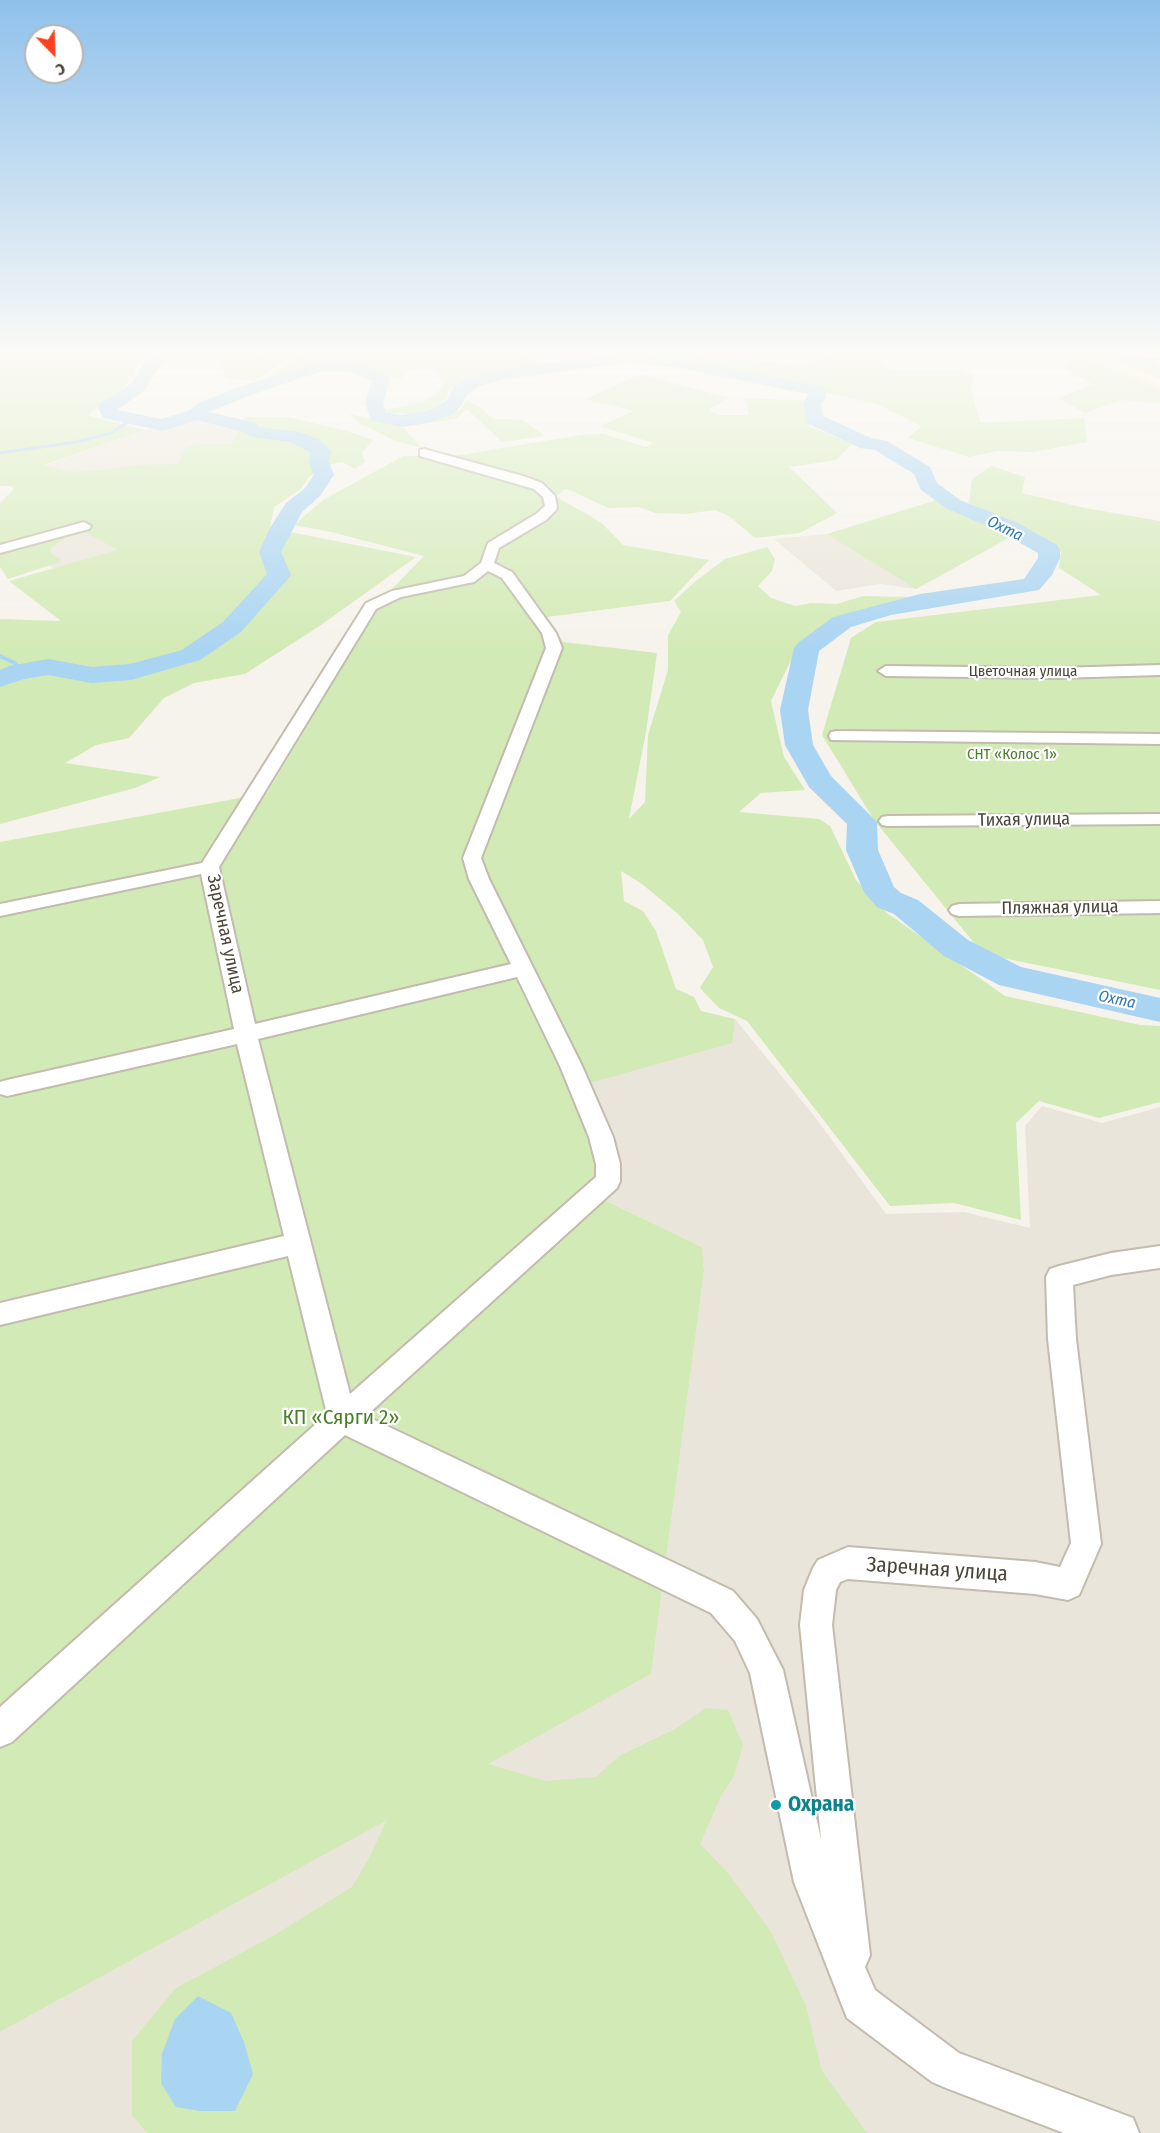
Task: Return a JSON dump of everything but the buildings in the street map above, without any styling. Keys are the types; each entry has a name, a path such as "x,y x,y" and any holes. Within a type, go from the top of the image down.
{"street":[{"path":"0,1730 342,1419 609,1181 608,1164 601,1137 571,1066 478,879 472,858 554,648 549,633 507,575 487,565 493,546 541,517 551,507 549,496 538,486 519,479 426,454"},
{"path":"0,549 84,526"},
{"name":"Заречная улица","path":"342,1419 246,1034 210,867 372,606 397,594 469,579 487,565"},
{"name":"Цветочная улица","path":"886,671 1057,673 1160,670"},
{"path":"837,736 1160,739"},
{"name":"Тихая улица","path":"888,821 1160,819"},
{"path":"0,910 210,867"},
{"name":"Пляжная улица","path":"959,910 1160,907"},
{"path":"8,1088 524,968"},
{"path":"0,1314 298,1243"},
{"name":"Заречная улица","path":"861,2004 848,1944 816,1625 820,1590 824,1579 829,1571 848,1563 1035,1578 1068,1584 1086,1544 1062,1339 1059,1278 1111,1264 1160,1257"},
{"path":"342,1419 722,1602 746,1630 766,1670 812,1882 861,2004 946,2068 1118,2133"}],"shaded area":[{"path":"78,454 229,454 212,494 176,516 43,466"},
{"path":"940,499 1014,535 916,589 880,584 836,591 774,539 827,534"},
{"path":"95,527 132,550 60,573 25,548"},
{"path":"735,1019 815,1117 886,1214 964,1212 1030,1228 1025,1126 1042,1106 1102,1123 1160,1107 1160,2133 0,2133 0,2032 651,1674 704,1271 702,1247 604,1200 615,1151 591,1083 731,1043"}],"green space":[{"path":"0,454 77,454 44,465 71,472 138,465 178,464 183,454 362,454 365,462 355,469 342,462 332,464 309,477 301,489 274,507 270,528 416,557 321,625 245,674 194,683 164,698 129,738 96,745 65,763 160,777 135,788 0,824 0,619 61,621 9,581 118,550 79,529 51,548 50,553 61,559 60,562 8,579 0,567 0,503 14,489 11,486 0,486"},
{"path":"469,454 842,454 836,460 791,467 787,465 837,513 800,533 755,538 729,516 715,510 685,514 655,513 639,507 608,508 565,489 557,496 544,484 526,477 448,457"},
{"path":"958,454 985,454 969,457"},
{"name":"КП «Сярги 2»","path":"403,456 437,456 524,478 602,523 623,545 709,560 670,601 547,617 563,642 657,653 646,732 629,819 645,802 648,735 668,670 668,635 681,612 674,601 697,580 725,559 767,547 775,559 772,571 758,586 771,598 795,606 811,603 837,604 863,596 915,597 834,617 796,650 771,701 784,757 805,790 761,793 739,812 819,819 830,826 856,880 887,913 1005,996 1140,1025 1160,1026 1160,1102 1099,1118 1039,1101 1016,1123 1021,1220 954,1203 890,1206 747,1021 719,1008 700,988 713,967 703,940 677,913 642,884 621,871 624,901 643,911 656,931 676,989 694,997 701,1011 735,1019 732,1043 591,1083 615,1151 604,1200 702,1247 704,1271 651,1674 488,1764 546,1781 596,1777 619,1756 675,1729 706,1708 728,1710 743,1745 734,1776 721,1796 700,1844 728,1873 771,1932 806,2006 822,2071 867,2133 147,2133 132,2115 132,2041 176,1988 273,1936 352,1887 387,1820 0,2032 0,842 267,793 384,597 424,556 294,525 323,500"},
{"name":"СНТ «Колос 1»","path":"991,466 1025,477 1022,493 1085,508 1160,521 1160,990 983,954 874,820 822,735 851,638 876,622 1101,595 1059,568 1061,552 1046,540 969,503 972,479"},
{"path":"940,499 1014,535 916,589 827,534"}],"water":[{"path":"198,1996 231,2013 244,2042 253,2074 235,2111 200,2111 176,2107 161,2083 162,2054 175,2019"}],"waterway":[{"path":"0,679 18,672 48,667 92,675 131,672 191,655 232,627 279,575 270,552 281,528 294,508 313,492 324,475 319,462 321,454"},
{"name":"Охта","path":"894,454 923,471 928,486 953,504 1010,528 1049,550 1049,558 1040,575 1031,585 920,601 885,609 842,622 807,648 794,710 799,745 819,781 862,822 862,850 880,892 889,900 906,907 956,948 1011,977 1160,1010"},
{"path":"0,656 15,663 18,672"}],"place":[{"name":"Охрана","path":"776,1805"}]}
